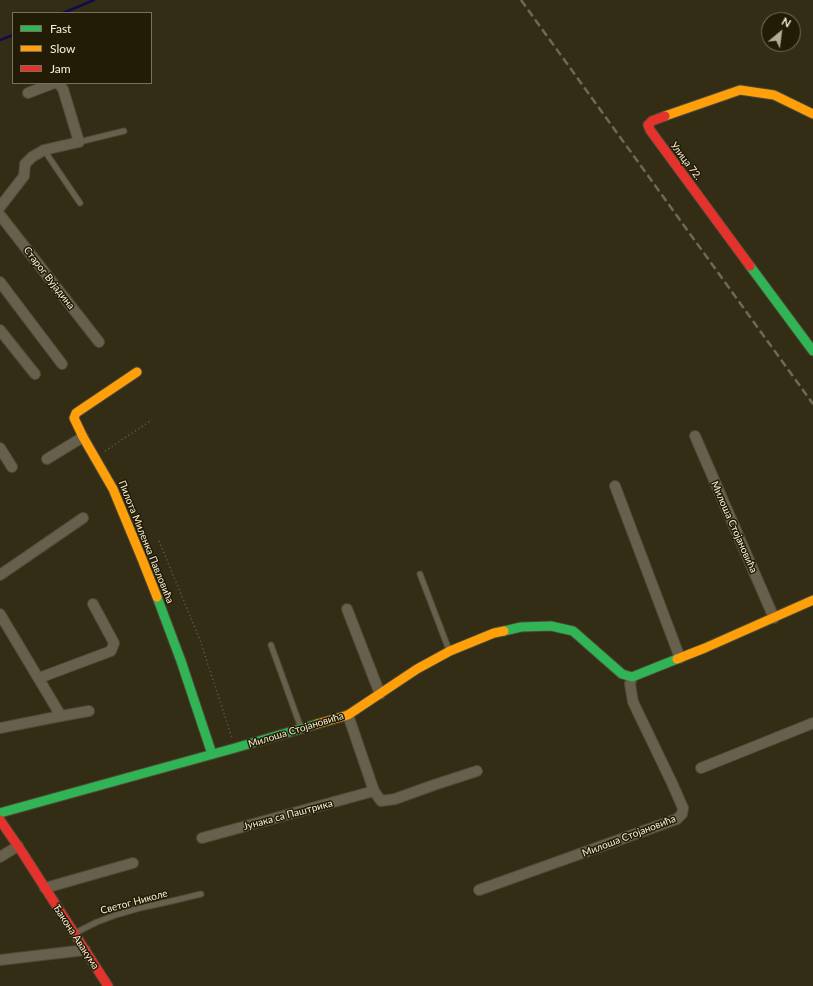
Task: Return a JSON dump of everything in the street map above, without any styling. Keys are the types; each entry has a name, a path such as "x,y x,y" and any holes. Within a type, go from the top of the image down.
{"street":[{"path":"28,93 52,84"},
{"path":"0,207 24,176 25,164 32,157 44,150 79,142 63,89 59,84"},
{"name":"Улица 72.","path":"813,114 774,95 740,90 652,121 648,125 650,130 813,351"},
{"name":"Старог Вујадина","path":"0,215 99,342"},
{"path":"0,282 62,364"},
{"path":"0,330 35,374"},
{"name":"Пилота Миленка Павловића","path":"137,372 76,413 74,418 83,437 113,489 142,559 181,661 212,754"},
{"name":"Милоша Стојановића","path":"695,436 774,618"},
{"path":"47,459 83,437"},
{"path":"0,448 12,467"},
{"path":"616,486 680,658"},
{"path":"0,575 83,518"},
{"path":"632,677 705,648 813,600"},
{"path":"39,678 111,651 114,643 93,604"},
{"path":"347,609 380,694"},
{"path":"0,614 61,716"},
{"name":"Милоша Стојановића","path":"0,813 236,748 348,715 417,669 450,650 494,633 521,627 551,626 574,631 622,674 632,677 630,684 633,702 683,808 682,814 677,819 479,890"},
{"path":"0,728 89,711"},
{"path":"348,715 374,791 381,802 395,799 477,771"},
{"path":"701,768 813,723"},
{"name":"Јунака са Паштрика","path":"202,838 374,791"},
{"name":"Ђакона Авакума","path":"0,820 108,986"},
{"path":"0,857 18,846"},
{"path":"45,888 134,862"},
{"path":"0,960 85,950"}],"lane":[{"path":"79,142 124,131"},
{"path":"44,150 80,203"},
{"path":"420,574 450,650"},
{"path":"271,645 301,729"},
{"name":"Светог Николе","path":"75,934 96,922 116,915 201,894"}],"path":[{"path":"95,457 152,420"},
{"path":"159,541 200,640 236,748"}],"waterway":[{"path":"65,12 94,0"},
{"path":"0,40 12,35"}],"railway":[{"path":"521,0 813,404"}],"traffic: fast":[{"path":"750,266 813,351"},
{"path":"157,597 181,661 212,754"},
{"path":"504,631 521,627 551,626 573,631 622,674 632,677 677,659"},
{"path":"0,813 317,724"}],"traffic: slow":[{"path":"665,116 740,90 774,95 813,114"},
{"path":"137,372 76,413 74,418 83,437 113,489 157,597"},
{"path":"677,659 813,600"},
{"path":"317,724 348,715 417,669 450,651 494,633 504,631"}],"traffic: jam":[{"path":"665,116 652,121 648,125 650,130 750,266"},
{"path":"0,820 108,986"}]}
